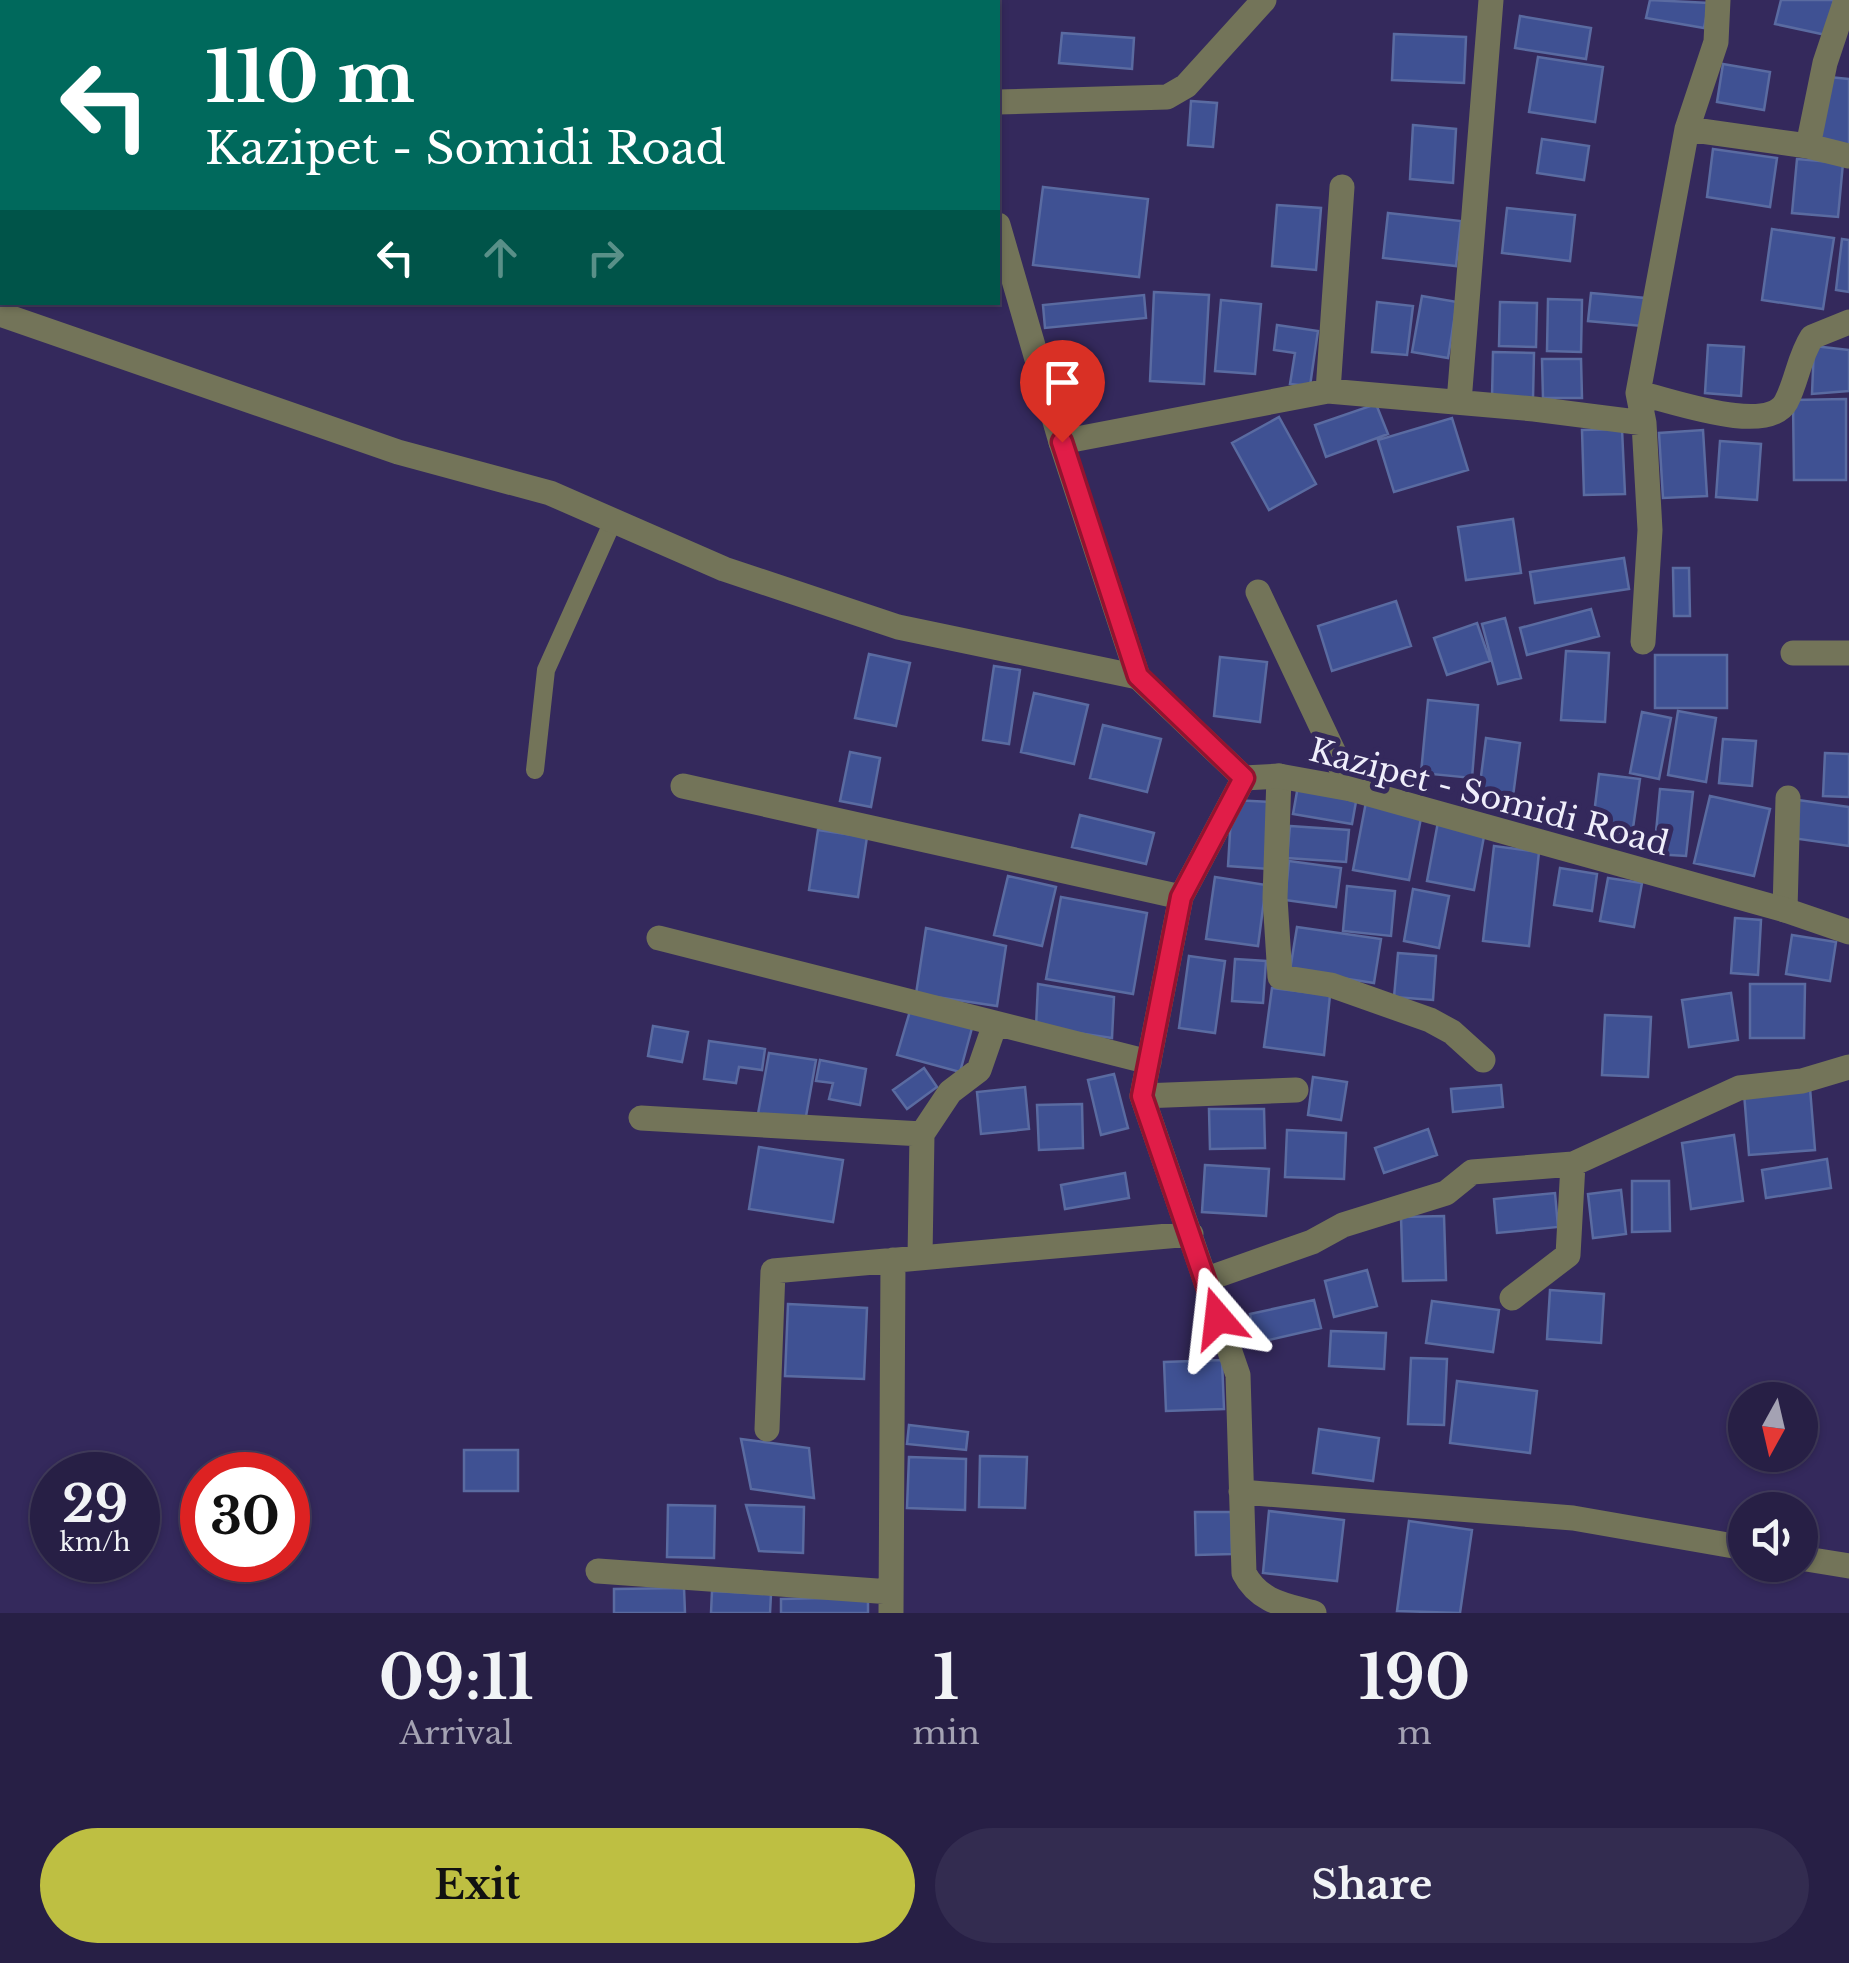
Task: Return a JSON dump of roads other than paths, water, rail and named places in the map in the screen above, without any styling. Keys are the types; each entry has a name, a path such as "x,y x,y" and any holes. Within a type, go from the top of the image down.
{"street":[{"path":"1000,102 1167,98 1186,86 1264,0"},
{"path":"1459,402 1491,0"},
{"path":"1642,642 1650,530 1644,423 1638,392 1687,129 1716,42 1718,0"},
{"path":"1808,146 1825,63 1846,0"},
{"path":"1687,129 1808,146 1849,156"},
{"path":"1328,391 1342,187"},
{"path":"1000,232 1062,442 1138,676 1244,778 1181,897 1142,1096 1238,1375 1244,1573 1253,1591 1274,1602 1314,1613"},
{"path":"0,314 398,452 550,493 724,570 898,627 1138,676"},
{"path":"1638,392 1765,418 1776,414 1786,401 1812,336 1849,322"},
{"path":"1062,442 1328,391 1644,423"},
{"path":"1258,592 1351,789"},
{"path":"1793,653 1849,653"},
{"path":"1279,776 1274,898 1280,977 1331,985 1430,1020 1452,1032 1483,1060"},
{"name":"Kazipet - Somidi Road","path":"1244,778 1279,776 1351,789 1785,910 1849,932"},
{"path":"683,786 1181,897"},
{"path":"1785,910 1788,798"},
{"path":"659,938 1149,1062"},
{"path":"920,1256 922,1134 950,1092 979,1070 996,1024"},
{"path":"1206,1279 1312,1242 1357,1220 1446,1193 1472,1172 1573,1164 1739,1088 1802,1081 1849,1066"},
{"path":"1142,1096 1296,1090"},
{"path":"642,1118 922,1134"},
{"path":"1512,1298 1568,1256 1573,1164"},
{"path":"767,1429 774,1271 1191,1234"},
{"path":"598,1571 891,1602 893,1260"},
{"path":"1241,1492 1573,1518 1728,1545"},
{"path":"1818,1561 1849,1566"}],"lane":[{"path":"536,770 546,670 613,520"}]}
